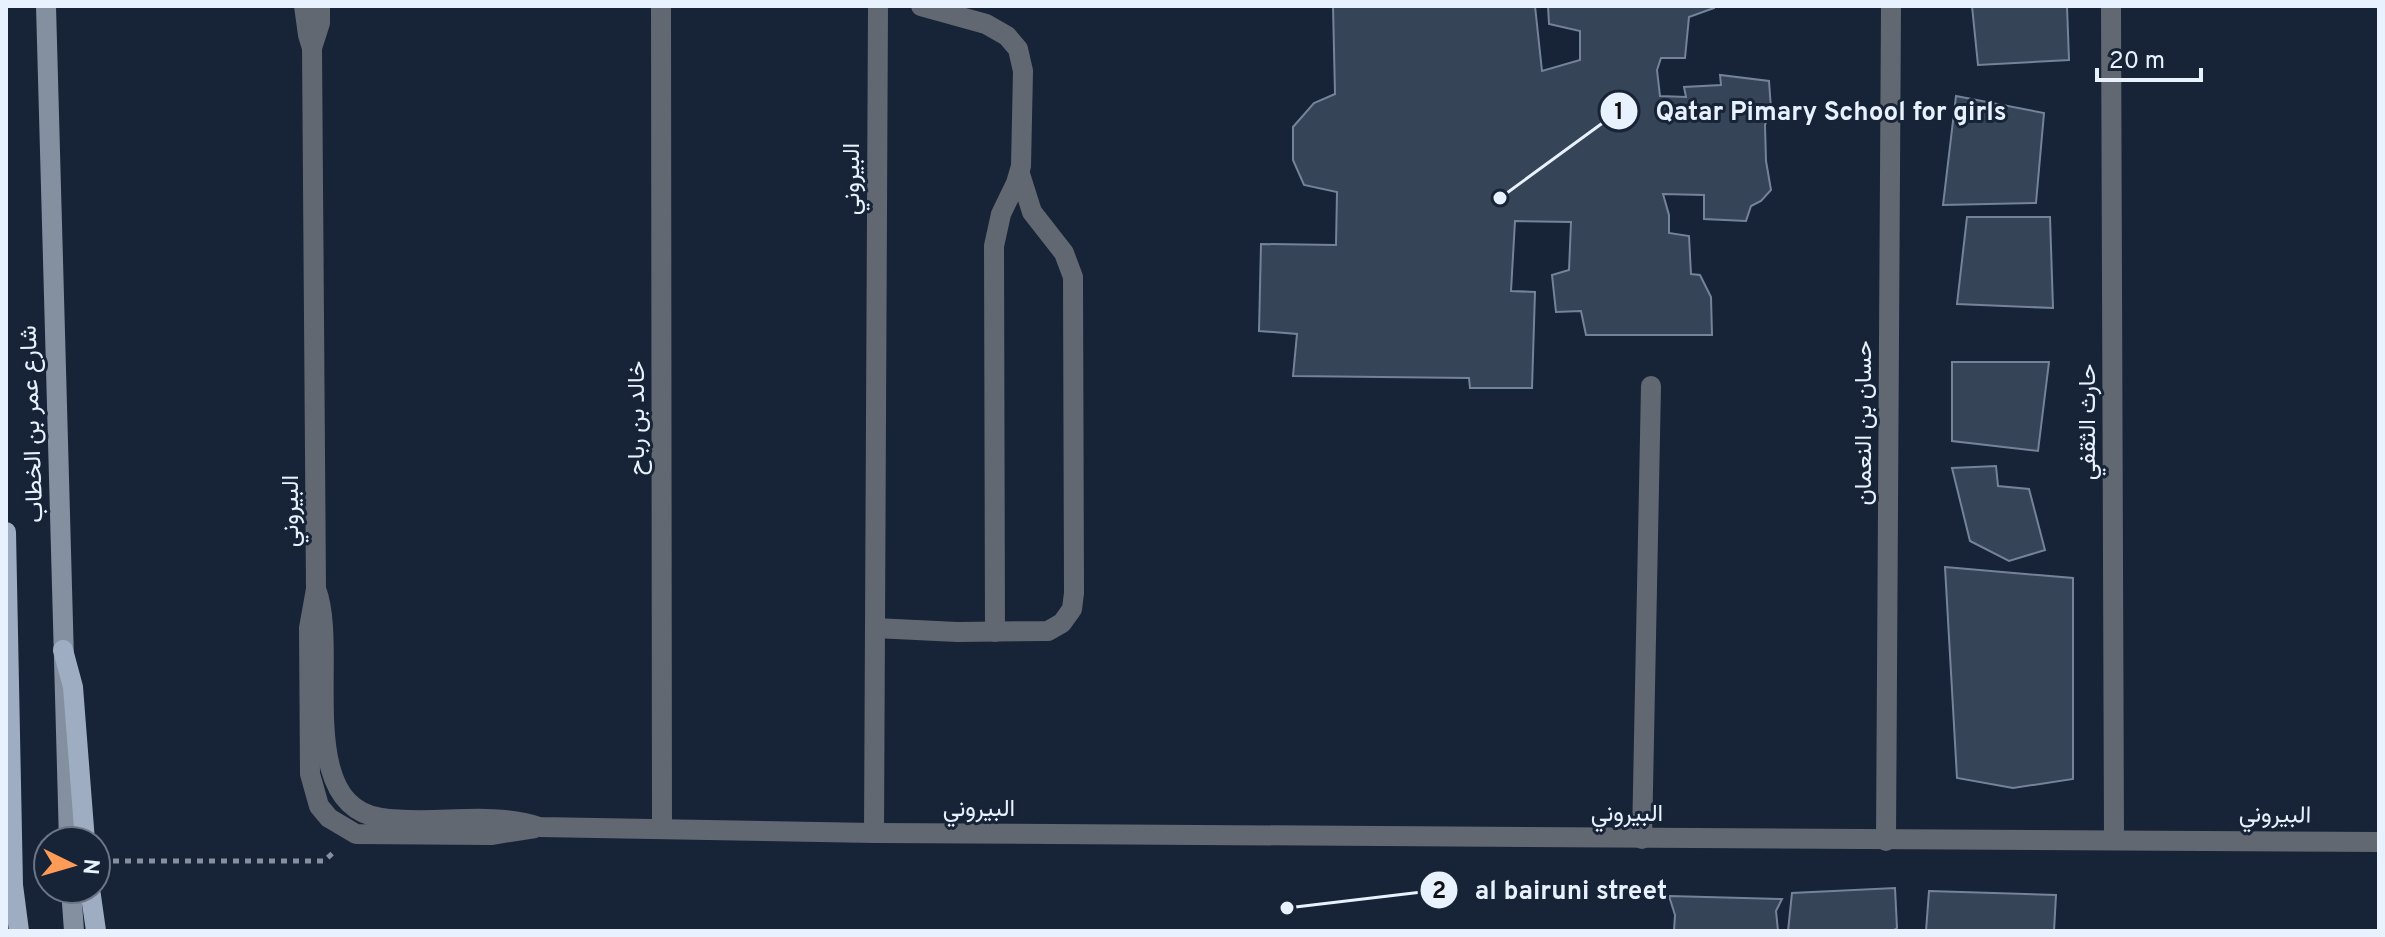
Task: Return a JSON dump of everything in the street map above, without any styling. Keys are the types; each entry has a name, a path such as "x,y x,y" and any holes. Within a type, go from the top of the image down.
{"main road":[{"name":"شارع عمر بن الخطاب","path":"46,6 68,825"},
{"path":"6,532 13,885 19,931"},
{"path":"63,650 73,687 84,825"},
{"path":"72,905 74,931"},
{"path":"92,905 96,931"}],"street":[{"name":"البيروني","path":"304,6 312,48 316,589 309,628 310,774 319,806 341,828 356,834 508,834 539,827 874,833 2379,842"},
{"name":"البيروني","path":"312,48 320,23 320,6"},
{"name":"خالد بن رباح","path":"661,6 662,829"},
{"name":"البيروني","path":"874,833 878,6"},
{"path":"875,628 1048,631 1062,623 1072,609 1074,593 1073,277 1064,253 1032,212 1024,194 1020,174 1023,71 1018,49 1007,36 986,24 921,6"},
{"name":"حسان بن النعمان","path":"1886,841 1891,6"},
{"name":"حارث الثقفي","path":"2111,6 2114,839"},
{"path":"995,632 994,246 1001,214 1020,174"},
{"path":"1642,839 1651,386"},
{"name":"البيروني","path":"316,589 324,614 327,758 335,785 343,797 365,814 379,818 506,818 539,827"}],"path":[{"path":"112,861 324,861 356,834"}],"building":[{"path":"1333,6 1535,6 1542,71 1580,60 1580,31 1549,24 1548,6 1714,6 1689,17 1685,58 1661,58 1657,70 1660,96 1686,97 1684,87 1721,85 1720,75 1769,81 1771,109 1765,125 1771,190 1751,206 1746,221 1704,219 1704,195 1663,194 1669,215 1669,233 1689,236 1691,274 1700,275 1711,297 1712,335 1586,335 1581,311 1556,312 1552,275 1569,270 1571,222 1515,221 1511,291 1535,292 1532,388 1470,388 1469,378 1293,376 1297,334 1259,331 1261,244 1336,245 1337,192 1304,185 1293,160 1293,127 1314,103 1335,94"},
{"path":"1972,6 2067,6 2069,60 1978,65"},
{"path":"1956,96 2044,113 2036,203 1943,205"},
{"path":"1967,217 2050,217 2053,308 1957,304"},
{"path":"1952,362 2049,362 2038,451 1952,441"},
{"path":"1996,466 1998,486 2029,489 2045,550 2009,561 1970,541 1952,468"},
{"path":"1945,567 2073,578 2073,779 2013,788 1957,778"},
{"path":"1895,888 1897,928 1892,931 1788,931 1792,893"},
{"path":"1929,891 2056,895 2054,931 1926,931"},
{"path":"1669,896 1782,899 1776,911 1778,931 1674,931 1675,915"}],"place":[{"name":"Qatar Pimary School for girls","path":"1500,198"},
{"name":"al bairuni street","path":"1287,908"}]}
